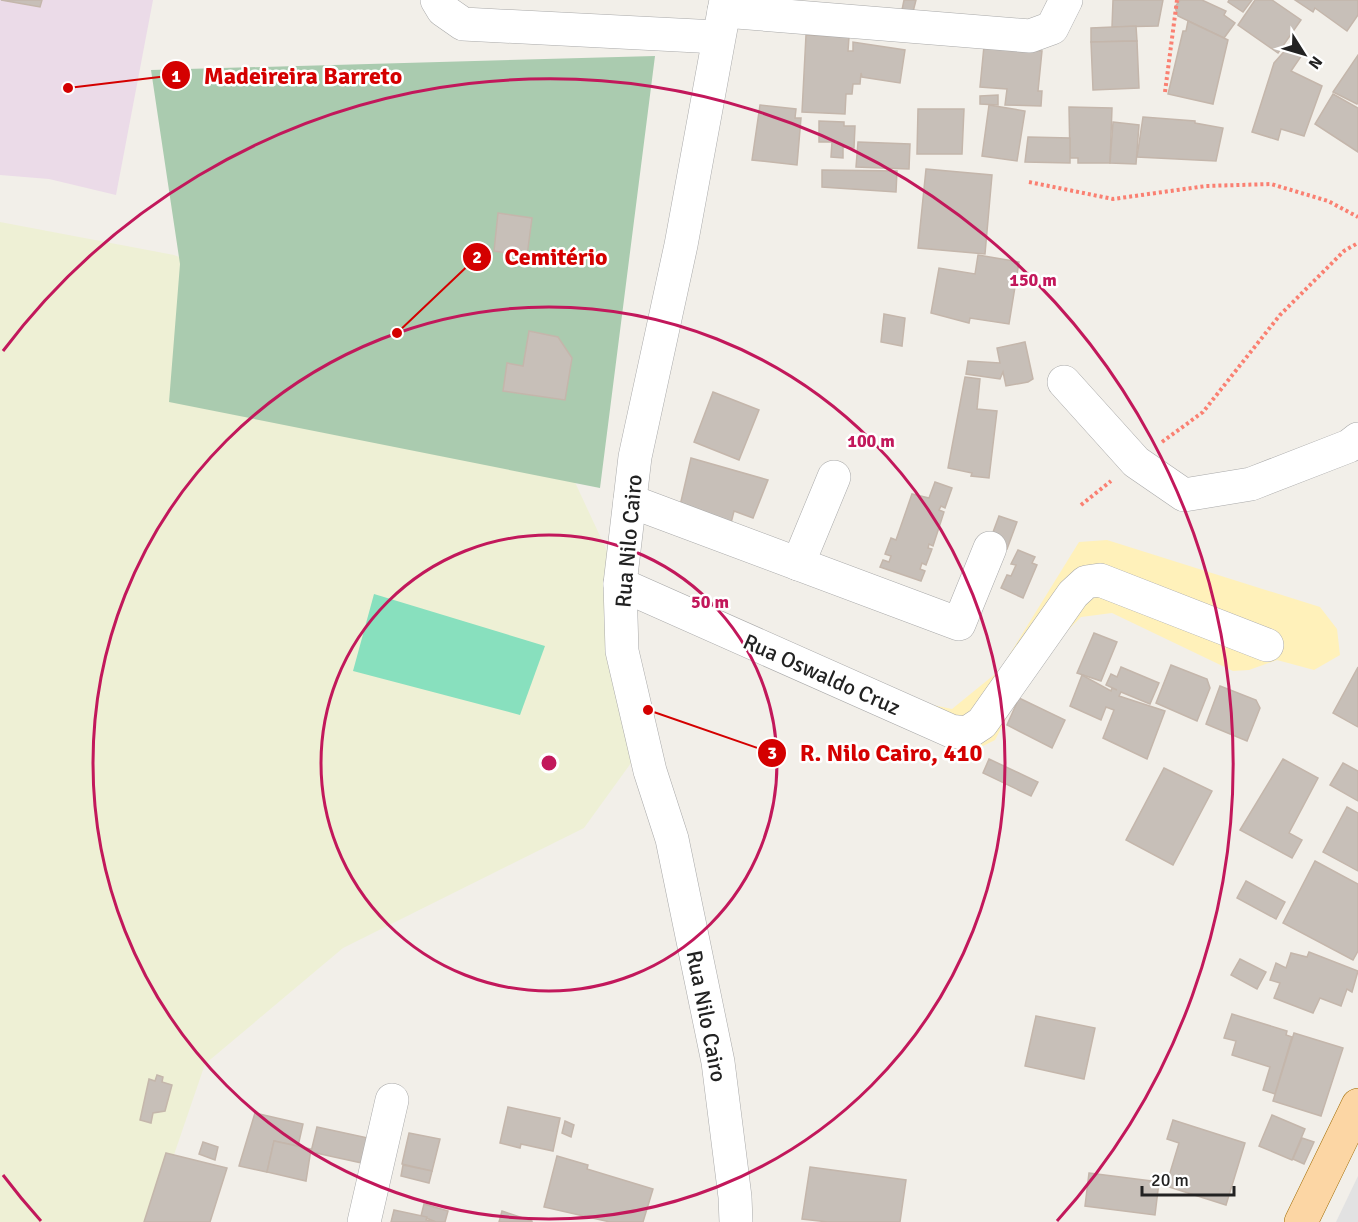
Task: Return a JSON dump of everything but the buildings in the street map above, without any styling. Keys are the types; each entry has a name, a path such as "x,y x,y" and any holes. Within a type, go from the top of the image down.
{"main road":[{"path":"1301,1222 1358,1105"}],"street":[{"path":"437,0 443,10 463,24 722,16 939,14 1030,36 1052,28 1066,0"},
{"name":"Rua Nilo Cairo","path":"722,16 681,245 635,457 620,584 622,651 650,771 672,839 718,1062 735,1197 736,1222"},
{"path":"1064,382 1136,462 1184,495 1251,484 1349,446 1358,440"},
{"path":"798,564 834,477"},
{"path":"630,501 958,624 990,548"},
{"name":"Rua Oswaldo Cruz","path":"620,584 951,731 967,733 982,723 1073,594 1086,582 1100,580 1267,645"},
{"path":"364,1222 392,1100"}],"path":[{"path":"1165,92 1177,0"},
{"path":"1029,182 1113,199 1206,186 1271,184 1328,201 1358,217"},
{"path":"1081,506 1203,412 1280,315 1344,251 1358,243"}],"shaded area":[{"path":"0,0 153,0 116,195 49,179 0,175"},
{"path":"1358,1176 1358,1222 1336,1222"}],"green space":[{"path":"655,56 600,488 169,402 180,264 151,70"},
{"path":"0,222 174,255 389,336 566,463 634,609 631,763 584,828 343,948 205,1064 151,1222 0,1222"},
{"path":"374,594 545,646 520,715 353,671"}],"sand":[{"path":"1107,540 1320,607 1337,629 1340,655 1314,670 1277,660 1249,670 1233,671 1112,613 1081,617 1049,649 1021,690 995,740 967,754 936,740 923,703 952,709 1000,670 1079,542"}],"place":[{"name":"Madeireira Barreto","path":"68,88"},
{"name":"Cemitério","path":"397,333"},
{"name":"R. Nilo Cairo, 410","path":"648,710"}]}
